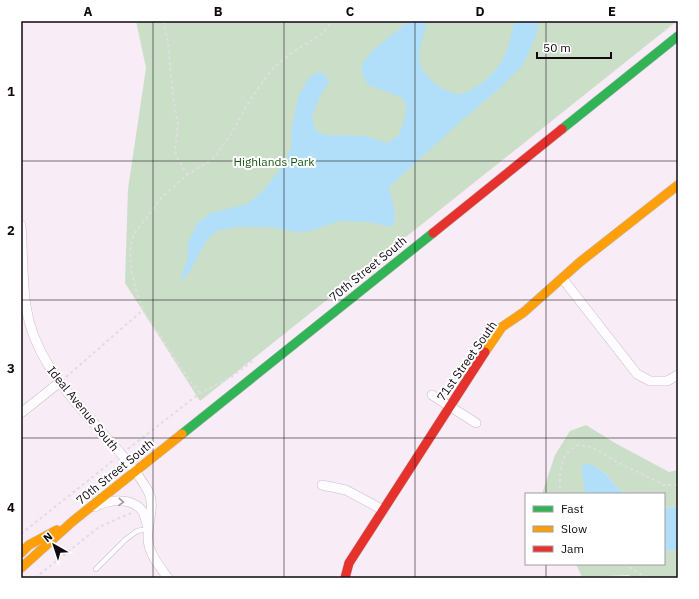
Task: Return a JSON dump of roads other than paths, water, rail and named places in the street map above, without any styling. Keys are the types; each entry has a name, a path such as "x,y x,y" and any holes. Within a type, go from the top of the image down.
{"main road":[{"name":"70th Street South","path":"21,568 84,512 678,36"},
{"name":"71st Street South","path":"345,578 349,562 502,327 524,312 580,262 678,185"},
{"name":"70th Street South","path":"21,553 29,545 73,521"}],"street":[{"name":"Ideal Avenue South","path":"21,224 26,306 30,324 48,365 60,382 149,492 152,510 148,529"},
{"path":"562,278 637,374 650,381 667,380 678,375"},
{"path":"21,413 60,382"},
{"path":"432,394 476,423"},
{"path":"322,485 346,490 383,510"},
{"path":"84,512 100,504 120,500 135,504 143,513 148,529 150,551 168,578"}],"lane":[{"path":"96,569 125,540 137,531 148,529"}],"water":[{"path":"409,21 427,21 419,53 420,64 423,71 442,89 457,94 464,93 475,88 497,69 507,50 515,21 539,21 535,38 523,65 500,88 460,122 389,187 395,213 394,223 391,227 369,222 339,221 311,231 296,232 268,227 238,227 216,231 207,240 189,273 179,282 187,261 188,243 197,223 211,213 247,204 263,191 283,166 291,148 292,127 298,97 308,79 318,72 325,74 329,82 319,98 312,116 315,130 325,135 365,136 387,143 398,136 405,118 406,104 401,97 368,85 362,74 362,64 372,51"},
{"path":"586,463 595,466 608,476 617,488 625,493 586,493 581,467"},
{"path":"678,506 678,550 665,551 665,507 671,508"}],"park label":[{"name":"Highlands Park","path":"274,162"}]}
